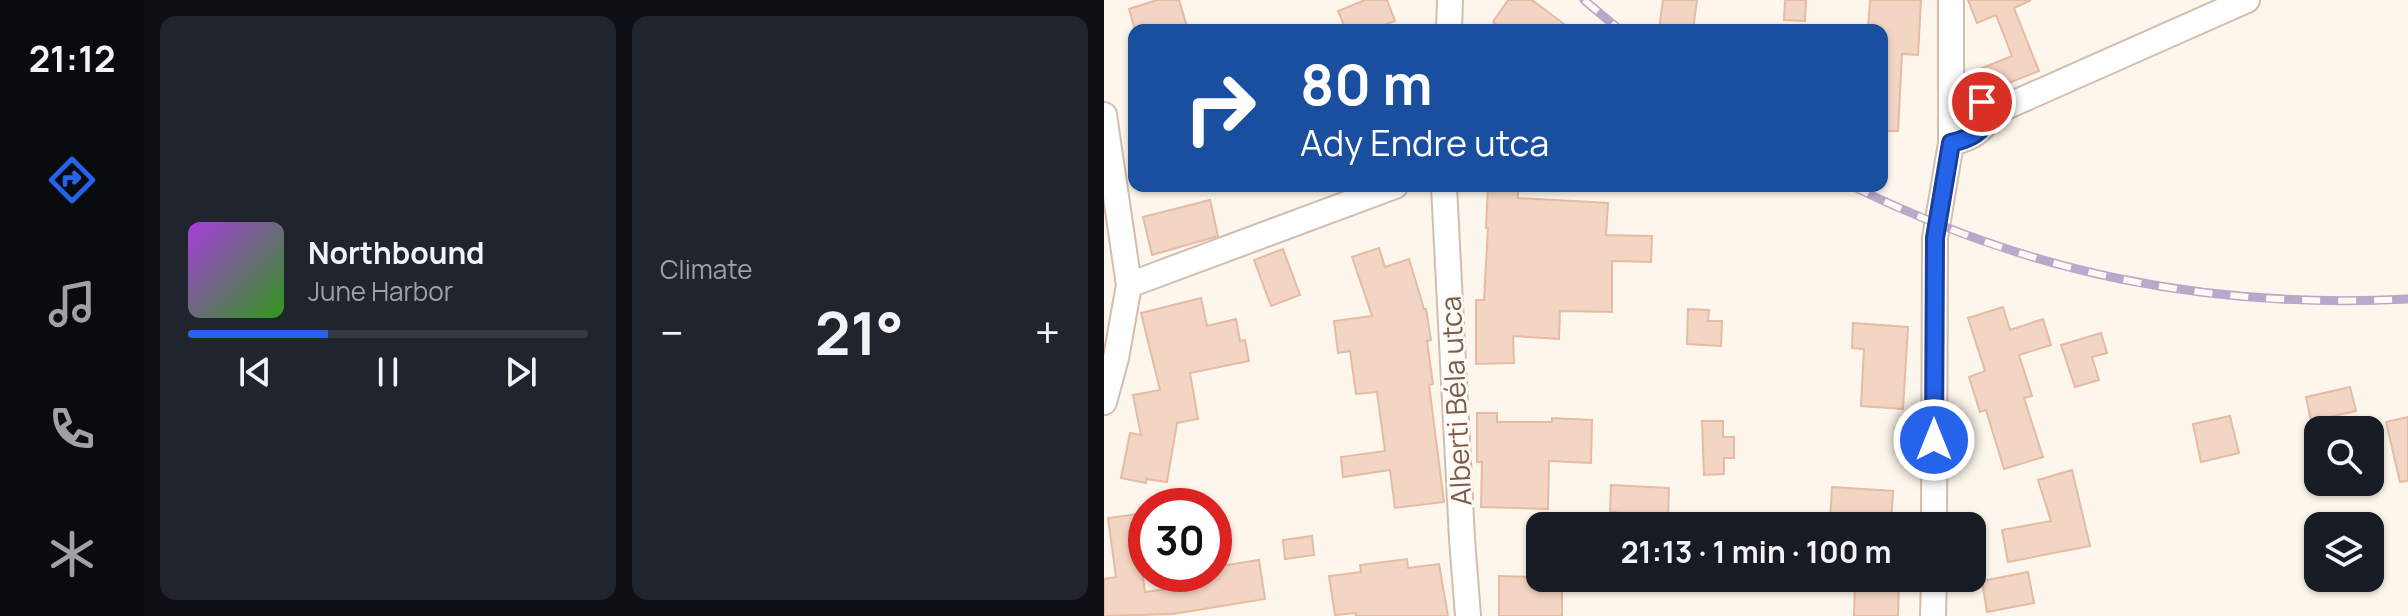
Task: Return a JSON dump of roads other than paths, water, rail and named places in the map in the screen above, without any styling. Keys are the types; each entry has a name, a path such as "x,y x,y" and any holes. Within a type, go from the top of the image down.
{"street":[{"path":"1449,24 1450,0"},
{"path":"1934,512 1935,238 1951,143 1951,0"},
{"path":"1951,143 1970,139 1983,128 1992,113 2247,0"},
{"path":"1953,94 1982,102 1992,113"},
{"path":"1104,115 1129,285 1116,358 1104,402"},
{"path":"1129,285 1379,192"},
{"name":"Alberti Béla utca","path":"1444,192 1468,616"},
{"path":"1933,616 1934,592"}],"railway":[{"path":"1584,0 1613,24"},
{"path":"1865,192 1919,217 1987,242 2054,263 2122,279 2191,291 2262,298 2334,301 2408,299"}]}
